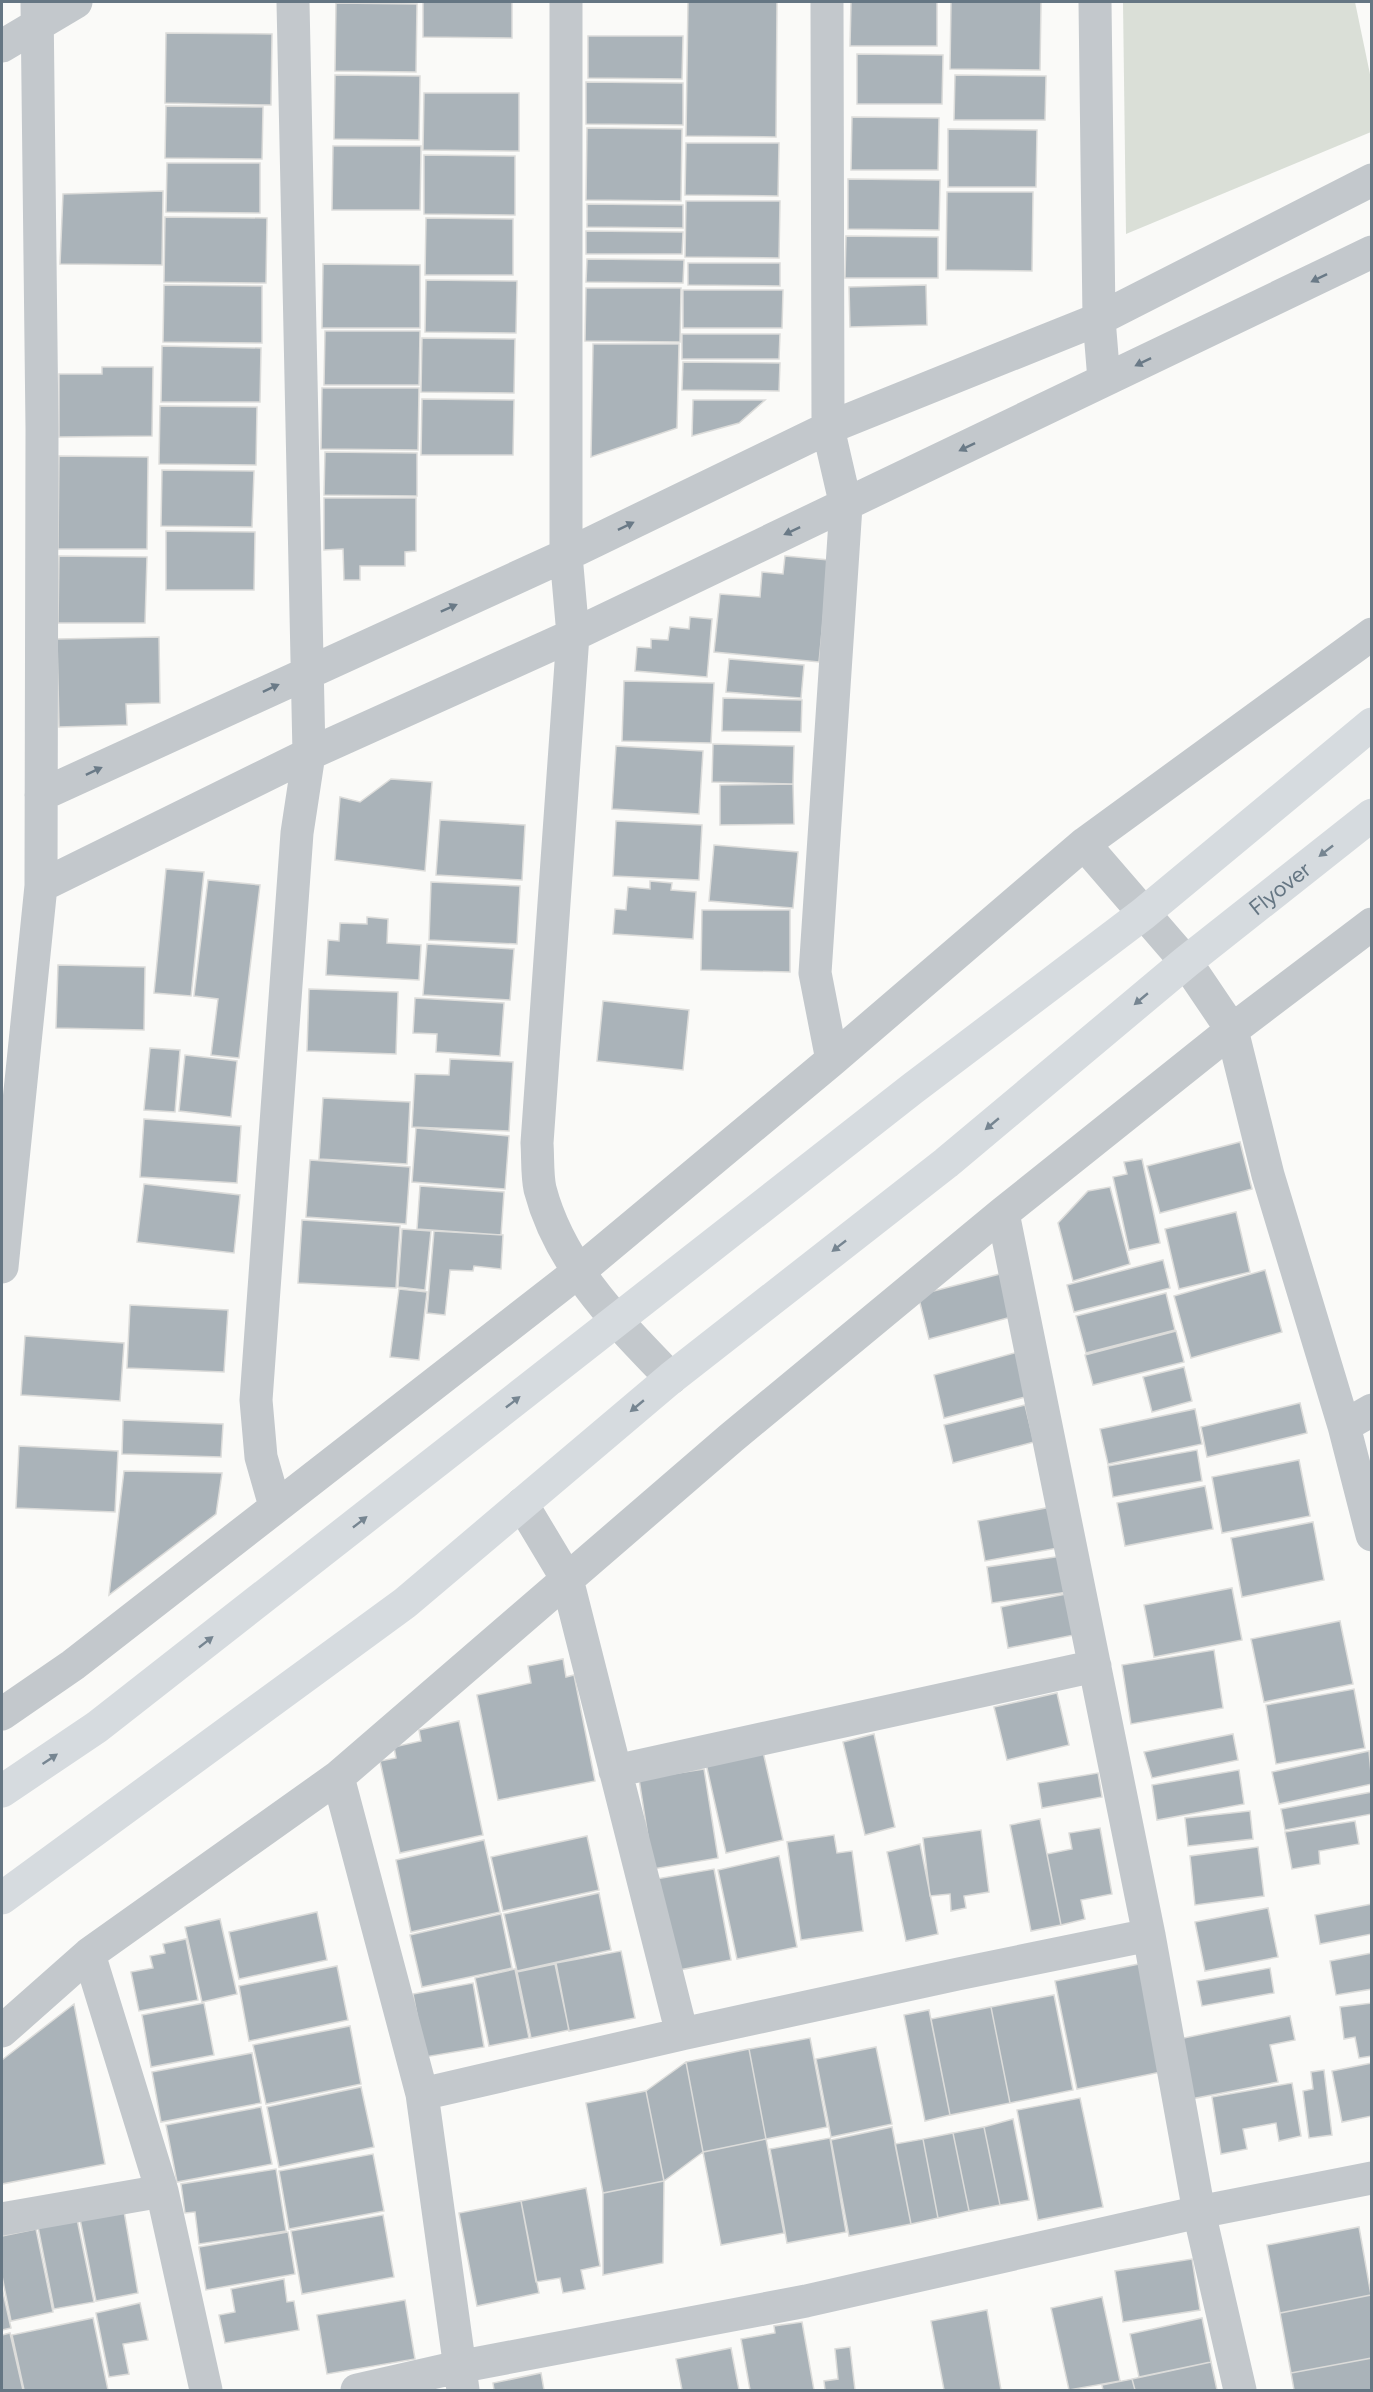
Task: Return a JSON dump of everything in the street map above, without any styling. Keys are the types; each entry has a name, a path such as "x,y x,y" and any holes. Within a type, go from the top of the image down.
{"main road":[{"path":"2,1791 97,1727 912,1089 1143,914 1371,724"},
{"name":"Flyover","path":"2,1898 405,1603 671,1378 946,1163 1186,962 1371,815"}],"street":[{"path":"2,45 37,13 76,2"},
{"path":"275,1506 261,1457 256,1400 297,832 309,754 293,2"},
{"path":"566,2 566,555 573,635 537,1143 540,1188 554,1227 578,1272 616,1321 671,1378"},
{"path":"827,2 828,428 846,506 815,973 832,1060"},
{"path":"1095,2 1099,319 1104,380"},
{"path":"2,1267 41,886 42,429 37,13"},
{"path":"41,795 566,555 828,428 1099,319 1371,180"},
{"path":"41,886 309,754 573,635 846,506 1371,252"},
{"path":"2,1714 73,1665 578,1272 832,1060 1084,844 1371,634"},
{"path":"1084,844 1186,962 1232,1030 1268,1175 1358,1418 1371,1535"},
{"path":"2,2031 89,1954 338,1777 731,1438 1004,1213 1232,1030 1371,924"},
{"path":"1004,1213 1149,1935 1198,2212 1240,2391"},
{"path":"522,1504 567,1580 682,2034"},
{"path":"615,1771 1095,1666"},
{"path":"338,1777 423,2094 460,2379"},
{"path":"423,2094 682,2034 1149,1935"},
{"path":"89,1954 162,2191 206,2391"},
{"path":"357,2391 460,2379 1198,2212 1371,2178"},
{"path":"2,2219 162,2191"}],"shaded area":[{"path":"1123,2 1355,2 1371,79 1371,132 1126,234"}],"building":[{"path":"423,2 512,2 512,38 423,37"},
{"path":"688,2 777,2 776,137 686,136"},
{"path":"851,2 937,2 937,46 850,46"},
{"path":"951,2 1041,2 1040,70 950,69"},
{"path":"336,3 417,4 416,72 335,71"},
{"path":"166,33 272,34 271,105 165,103"},
{"path":"588,36 683,36 682,79 588,78"},
{"path":"857,54 943,55 942,104 857,104"},
{"path":"335,75 420,76 419,140 334,139"},
{"path":"955,75 1046,76 1045,120 954,120"},
{"path":"586,82 683,83 683,125 586,124"},
{"path":"424,93 519,93 519,151 423,150"},
{"path":"166,106 263,107 262,159 165,158"},
{"path":"852,117 939,118 938,170 851,170"},
{"path":"587,128 682,129 681,201 586,200"},
{"path":"948,129 1037,130 1036,187 948,187"},
{"path":"686,143 779,143 778,196 685,195"},
{"path":"333,146 421,146 420,210 332,210"},
{"path":"424,155 515,156 515,215 424,214"},
{"path":"167,163 260,163 260,213 166,212"},
{"path":"848,179 940,180 939,230 848,229"},
{"path":"163,191 162,265 60,264 63,194"},
{"path":"947,192 1033,192 1032,271 946,270"},
{"path":"686,201 780,201 779,258 685,257"},
{"path":"587,204 683,205 683,228 587,227"},
{"path":"165,217 267,218 266,283 164,282"},
{"path":"426,218 513,219 513,275 425,275"},
{"path":"586,231 683,232 682,254 586,254"},
{"path":"846,236 938,237 938,278 845,278"},
{"path":"587,259 684,260 683,283 586,282"},
{"path":"688,263 780,263 780,286 688,285"},
{"path":"323,264 420,265 420,328 322,328"},
{"path":"426,280 517,281 516,333 425,332"},
{"path":"164,285 262,286 262,343 163,342"},
{"path":"926,285 927,325 850,327 849,287"},
{"path":"586,288 681,288 680,342 585,341"},
{"path":"683,290 783,290 782,328 683,328"},
{"path":"325,331 420,331 419,385 324,385"},
{"path":"682,334 780,334 779,359 682,359"},
{"path":"422,338 515,339 514,393 421,392"},
{"path":"593,344 679,344 677,428 591,457"},
{"path":"162,346 261,348 260,402 161,402"},
{"path":"683,362 780,363 779,391 682,390"},
{"path":"102,367 153,367 152,436 59,437 59,374 102,374"},
{"path":"322,388 419,388 418,450 321,449"},
{"path":"422,399 514,400 513,455 421,455"},
{"path":"693,400 765,400 739,423 692,436"},
{"path":"160,406 257,407 256,465 159,464"},
{"path":"325,452 417,453 417,496 324,495"},
{"path":"59,456 148,457 147,549 58,549"},
{"path":"162,470 254,471 252,527 161,526"},
{"path":"324,498 416,498 416,551 405,552 405,566 360,566 360,580 344,580 343,549 324,550"},
{"path":"166,531 255,532 254,590 166,590"},
{"path":"59,556 147,557 145,623 58,623"},
{"path":"785,556 829,560 819,662 714,652 720,594 760,597 762,572 783,574"},
{"path":"690,617 712,619 707,677 635,671 637,647 651,648 651,639 668,640 670,627 689,629"},
{"path":"159,637 160,703 126,704 127,725 59,727 57,639"},
{"path":"729,659 804,665 801,698 726,692"},
{"path":"624,681 714,683 711,743 622,741"},
{"path":"723,698 802,700 801,732 722,731"},
{"path":"713,744 794,746 793,784 712,782"},
{"path":"616,746 703,751 699,814 612,809"},
{"path":"391,779 432,782 425,871 335,860 340,797 360,802"},
{"path":"793,784 794,824 720,825 720,785"},
{"path":"440,820 525,825 522,880 436,875"},
{"path":"616,821 702,825 699,880 613,876"},
{"path":"714,845 798,852 793,908 709,901"},
{"path":"166,869 204,872 191,996 154,993"},
{"path":"208,880 260,885 239,1058 211,1055 218,999 194,996"},
{"path":"650,881 672,883 671,890 696,892 693,939 613,934 615,909 626,910 628,887 650,889"},
{"path":"431,882 520,886 517,944 429,940"},
{"path":"702,910 790,910 790,972 701,970"},
{"path":"367,917 388,919 387,943 421,945 419,980 326,975 328,940 339,941 340,923 367,924"},
{"path":"427,944 514,949 510,1000 423,995"},
{"path":"58,965 145,967 144,1030 56,1028"},
{"path":"309,989 398,992 396,1054 307,1051"},
{"path":"415,998 504,1003 500,1056 436,1052 437,1034 413,1033"},
{"path":"603,1001 689,1010 683,1070 597,1061"},
{"path":"150,1048 180,1050 175,1112 144,1110"},
{"path":"185,1055 237,1061 231,1117 179,1111"},
{"path":"450,1059 513,1062 509,1131 412,1127 415,1074 449,1075"},
{"path":"323,1098 410,1102 407,1164 319,1159"},
{"path":"144,1119 241,1126 237,1183 140,1177"},
{"path":"416,1128 509,1136 505,1189 412,1182"},
{"path":"1240,1142 1252,1189 1160,1213 1147,1166"},
{"path":"1142,1159 1160,1243 1129,1250 1113,1177 1127,1174 1124,1162"},
{"path":"310,1160 410,1167 406,1224 306,1217"},
{"path":"144,1184 240,1195 234,1253 137,1242"},
{"path":"420,1186 504,1192 501,1235 417,1229"},
{"path":"1110,1187 1130,1264 1073,1281 1058,1223 1088,1191"},
{"path":"1236,1212 1250,1272 1179,1289 1165,1229"},
{"path":"302,1220 400,1226 396,1288 298,1283"},
{"path":"402,1229 431,1231 425,1290 398,1287"},
{"path":"434,1231 503,1235 501,1269 474,1266 473,1271 450,1270 445,1315 427,1313"},
{"path":"1163,1260 1170,1288 1074,1312 1067,1285"},
{"path":"1265,1270 1282,1332 1191,1358 1174,1296"},
{"path":"1004,1273 1015,1316 929,1339 918,1295"},
{"path":"399,1289 427,1292 419,1360 390,1357"},
{"path":"1166,1293 1175,1330 1086,1353 1076,1316"},
{"path":"130,1305 228,1310 224,1372 127,1368"},
{"path":"1176,1331 1184,1362 1093,1385 1085,1355"},
{"path":"25,1336 124,1343 120,1401 21,1395"},
{"path":"1018,1352 1029,1396 944,1418 934,1375"},
{"path":"1184,1367 1192,1401 1152,1412 1143,1377"},
{"path":"1300,1403 1307,1433 1207,1457 1201,1427"},
{"path":"1025,1405 1034,1442 953,1463 944,1425"},
{"path":"1195,1409 1202,1444 1108,1464 1100,1429"},
{"path":"123,1420 223,1424 221,1457 122,1454"},
{"path":"19,1446 118,1451 115,1512 16,1508"},
{"path":"1197,1450 1202,1481 1113,1497 1108,1466"},
{"path":"1299,1460 1310,1516 1222,1533 1212,1477"},
{"path":"124,1471 222,1473 216,1514 109,1595"},
{"path":"1205,1486 1213,1529 1125,1546 1117,1503"},
{"path":"1051,1507 1058,1548 985,1561 978,1521"},
{"path":"1313,1522 1324,1580 1242,1597 1231,1538"},
{"path":"1062,1556 1068,1592 992,1603 987,1567"},
{"path":"1232,1588 1242,1640 1154,1657 1144,1605"},
{"path":"1071,1593 1079,1634 1008,1648 1001,1607"},
{"path":"1340,1621 1353,1684 1264,1702 1251,1639"},
{"path":"1214,1650 1223,1708 1131,1724 1122,1665"},
{"path":"563,1659 566,1677 574,1675 595,1781 498,1800 477,1695 531,1683 528,1666"},
{"path":"1354,1689 1365,1748 1276,1764 1266,1705"},
{"path":"1057,1693 1069,1745 1007,1760 994,1707"},
{"path":"459,1721 483,1835 400,1853 380,1761 396,1758 394,1747 421,1741 419,1730"},
{"path":"874,1734 895,1827 865,1835 843,1742"},
{"path":"1233,1734 1238,1760 1152,1778 1144,1752"},
{"path":"762,1747 783,1840 726,1853 705,1759"},
{"path":"1369,1751 1372,1784 1279,1804 1272,1772"},
{"path":"704,1769 718,1858 653,1869 639,1779"},
{"path":"1239,1770 1244,1804 1157,1820 1152,1785"},
{"path":"1098,1773 1102,1797 1042,1808 1038,1783"},
{"path":"1372,1792 1372,1814 1285,1830 1281,1809"},
{"path":"1250,1811 1253,1839 1188,1846 1185,1818"},
{"path":"1040,1819 1061,1925 1031,1931 1010,1825"},
{"path":"1355,1821 1359,1844 1319,1851 1320,1864 1292,1869 1285,1832"},
{"path":"1100,1828 1112,1894 1081,1900 1085,1919 1061,1925 1047,1854 1072,1849 1069,1833"},
{"path":"981,1830 989,1892 964,1896 966,1908 951,1911 950,1894 930,1896 923,1838"},
{"path":"834,1835 837,1853 852,1851 863,1931 801,1940 787,1842"},
{"path":"587,1836 599,1890 503,1911 491,1857"},
{"path":"484,1840 500,1912 411,1932 396,1860"},
{"path":"920,1844 938,1934 906,1941 887,1852"},
{"path":"1258,1847 1264,1896 1195,1905 1190,1856"},
{"path":"779,1856 797,1947 737,1959 718,1870"},
{"path":"714,1869 731,1960 674,1971 656,1879"},
{"path":"599,1893 611,1950 517,1971 504,1914"},
{"path":"1372,1904 1372,1934 1320,1944 1315,1915"},
{"path":"1268,1908 1278,1957 1205,1971 1195,1922"},
{"path":"317,1912 327,1960 239,1979 229,1932"},
{"path":"501,1914 512,1968 422,1987 410,1935"},
{"path":"220,1919 237,1994 202,2002 185,1927"},
{"path":"186,1939 198,2000 139,2011 131,1972 153,1968 150,1956 165,1953 163,1944"},
{"path":"621,1951 635,2018 569,2031 556,1963"},
{"path":"1372,1953 1372,1989 1336,1995 1330,1961"},
{"path":"555,1964 569,2030 531,2038 517,1972"},
{"path":"1139,1964 1161,2072 1077,2089 1055,1981"},
{"path":"337,1966 348,2020 249,2041 239,1986"},
{"path":"1270,1968 1274,1993 1202,2006 1197,1981"},
{"path":"515,1969 529,2038 489,2046 475,1978"},
{"path":"473,1983 484,2047 425,2057 413,1994"},
{"path":"1054,1995 1073,2090 1010,2103 991,2007"},
{"path":"204,2003 214,2055 151,2067 142,2015"},
{"path":"1372,2003 1372,2056 1359,2058 1355,2037 1344,2039 1340,2007"},
{"path":"74,2004 105,2164 2,2184 2,2060"},
{"path":"991,2007 1010,2103 950,2115 931,2019"},
{"path":"929,2010 950,2115 925,2121 904,2015"},
{"path":"1290,2016 1295,2040 1270,2045 1278,2082 1191,2099 1179,2039"},
{"path":"350,2026 361,2084 266,2104 253,2045"},
{"path":"810,2038 827,2127 766,2139 749,2049"},
{"path":"876,2047 892,2124 831,2137 816,2059"},
{"path":"749,2049 766,2139 703,2152 686,2062"},
{"path":"252,2053 261,2103 161,2122 152,2072"},
{"path":"686,2062 703,2152 664,2181 646,2091"},
{"path":"1372,2063 1372,2116 1342,2122 1332,2071"},
{"path":"1324,2070 1332,2135 1309,2138 1303,2091 1313,2089 1311,2072"},
{"path":"1292,2083 1301,2136 1279,2141 1276,2123 1243,2129 1247,2149 1221,2154 1212,2097"},
{"path":"361,2087 374,2147 279,2167 267,2107"},
{"path":"646,2091 664,2181 603,2193 586,2103"},
{"path":"1080,2098 1103,2207 1038,2220 1017,2110"},
{"path":"261,2107 272,2164 177,2182 166,2125"},
{"path":"1013,2119 1029,2200 1000,2205 984,2127"},
{"path":"892,2127 911,2224 849,2236 831,2140"},
{"path":"984,2127 1000,2205 969,2211 953,2133"},
{"path":"953,2133 969,2211 938,2218 923,2139"},
{"path":"830,2138 846,2232 787,2243 770,2149"},
{"path":"766,2139 784,2233 721,2245 703,2152"},
{"path":"923,2139 938,2218 911,2224 895,2144"},
{"path":"373,2154 384,2211 289,2229 279,2171"},
{"path":"276,2169 286,2231 199,2244 195,2212 185,2213 181,2184"},
{"path":"664,2181 663,2263 603,2275 603,2193"},
{"path":"586,2188 600,2266 581,2270 585,2289 563,2293 560,2278 536,2282 521,2201"},
{"path":"521,2201 539,2293 477,2306 459,2213"},
{"path":"124,2211 138,2293 96,2301 80,2219"},
{"path":"383,2215 394,2277 302,2294 291,2231"},
{"path":"77,2219 94,2302 54,2309 38,2227"},
{"path":"1359,2227 1371,2295 1280,2313 1267,2245"},
{"path":"36,2229 53,2312 11,2321 2,2276 2,2236"},
{"path":"288,2232 295,2274 206,2290 199,2247"},
{"path":"1192,2259 1200,2310 1123,2322 1115,2271"},
{"path":"284,2279 287,2302 294,2301 299,2330 225,2343 219,2315 235,2312 231,2289"},
{"path":"2,2288 11,2328 2,2330"},
{"path":"1371,2295 1372,2358 1291,2373 1280,2313"},
{"path":"1102,2297 1120,2381 1069,2390 1051,2308"},
{"path":"405,2300 415,2359 327,2374 317,2315"},
{"path":"140,2303 148,2340 123,2344 129,2374 109,2377 96,2313"},
{"path":"987,2310 1001,2390 944,2390 931,2321"},
{"path":"93,2318 108,2390 24,2390 12,2335"},
{"path":"1202,2318 1211,2362 1139,2377 1130,2334"},
{"path":"802,2322 814,2390 750,2390 741,2339 775,2333 774,2326"},
{"path":"10,2333 23,2390 2,2390 2,2335"},
{"path":"850,2347 855,2390 825,2390 824,2381 838,2379 835,2349"},
{"path":"731,2348 739,2390 682,2390 676,2359"},
{"path":"1372,2358 1372,2390 1294,2390 1291,2373"},
{"path":"1211,2362 1217,2390 1135,2390 1132,2379"},
{"path":"541,2373 544,2390 494,2390 493,2383"},
{"path":"1132,2379 1135,2390 1103,2390 1102,2385"}]}
